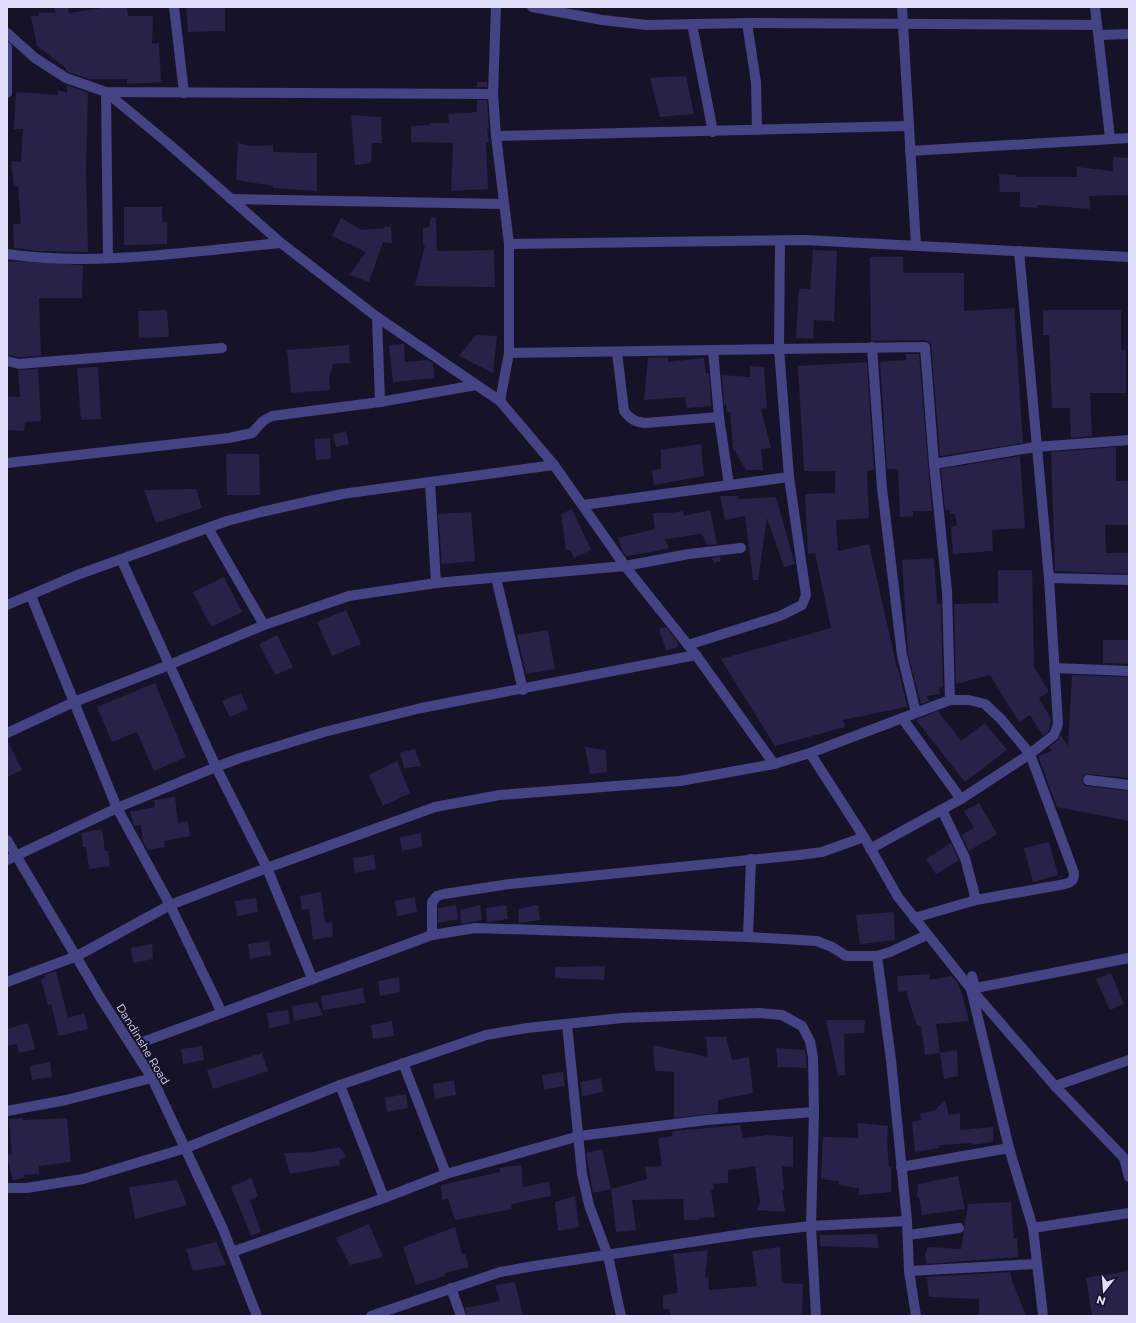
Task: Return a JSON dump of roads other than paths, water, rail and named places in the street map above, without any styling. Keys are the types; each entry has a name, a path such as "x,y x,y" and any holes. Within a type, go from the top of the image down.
{"street":[{"path":"174,7 184,93"},
{"path":"496,7 494,94 496,136 509,244 509,354 500,401"},
{"path":"532,7 617,22 647,25 747,23 904,25 1098,30 1129,34"},
{"path":"902,7 916,246"},
{"path":"1095,7 1110,138"},
{"path":"747,23 756,82 757,130"},
{"path":"692,24 713,132"},
{"path":"7,33 35,58 66,78 106,92 494,94"},
{"path":"7,53 7,93"},
{"path":"106,92 170,145 281,243 377,317 500,401 554,465 625,566 696,655 774,764"},
{"path":"106,92 108,258"},
{"path":"496,136 713,132 908,126"},
{"path":"910,151 1129,138"},
{"path":"231,199 504,204"},
{"path":"509,244 780,241 916,246 1129,257"},
{"path":"688,645 780,616 802,605 806,595 789,476 779,349 780,241"},
{"path":"7,254 35,258 108,258 281,243"},
{"path":"870,849 961,799 1030,754 1054,735 1058,724 1049,578 1019,251"},
{"path":"377,317 380,402"},
{"path":"509,354 926,347 934,464 946,591 950,700"},
{"path":"7,361 19,364 222,348"},
{"path":"872,348 884,503 902,655 916,713"},
{"path":"713,350 719,417 729,485"},
{"path":"617,352 624,411 629,418 636,422 645,423 719,417"},
{"path":"7,463 229,438 252,433 263,421 272,416 380,402 476,385"},
{"path":"934,464 1036,447 1129,440"},
{"path":"7,605 77,575 208,528 261,512 342,494 554,465"},
{"path":"582,505 789,476"},
{"path":"430,482 436,583"},
{"path":"208,528 264,625"},
{"path":"7,733 74,702 169,665 264,625 350,596 436,583 625,566 689,554 741,548"},
{"path":"121,559 216,767 267,868 312,978"},
{"path":"496,578 523,690"},
{"path":"1049,578 1129,580"},
{"path":"31,596 117,808 170,905 222,1013"},
{"path":"7,860 117,808 216,767 324,732 421,708 523,690 696,655"},
{"path":"1055,668 1129,671"},
{"path":"7,982 77,956 170,905 435,807 500,795 680,781 774,764 810,753 950,700 969,700 985,704 1001,719 1030,754 1074,873 1074,879 1071,883 976,900 914,918"},
{"path":"902,718 961,799"},
{"path":"810,753 864,837 898,897 927,935 1055,1086 1127,1160 1129,1177"},
{"path":"1088,780 1129,785"},
{"path":"942,810 965,858 976,900"},
{"path":"432,935 432,902 437,896 444,894 510,884 822,852 864,837"},
{"name":"Dandinshe Road","path":"7,840 18,856 100,997 152,1078 186,1148 232,1252 257,1316"},
{"path":"748,937 751,859"},
{"path":"132,1046 312,978 432,935 475,928 748,937 817,941 832,947 846,956 877,956 890,952 927,935"},
{"path":"877,956 891,1060 907,1221 909,1271 916,1316"},
{"path":"973,989 1129,958"},
{"path":"972,976 973,989 1009,1148 1033,1228 1043,1316"},
{"path":"7,1188 26,1188 83,1179 186,1148 340,1085 486,1035 526,1028 622,1018 759,1013 782,1015 802,1026 810,1041 813,1057 814,1112 812,1226 816,1316"},
{"path":"567,1024 582,1174 589,1205 608,1256 621,1316"},
{"path":"1055,1086 1129,1060"},
{"path":"404,1063 446,1174"},
{"path":"7,1111 66,1100 152,1078"},
{"path":"340,1085 384,1198"},
{"path":"232,1252 384,1198 446,1174 579,1136 707,1120 814,1112"},
{"path":"901,1167 1009,1148"},
{"path":"1033,1228 1129,1213"},
{"path":"371,1316 392,1312 451,1288 500,1272 608,1256 750,1232 812,1226 907,1221"},
{"path":"908,1235 959,1228"},
{"path":"909,1271 1036,1264"},
{"path":"451,1288 461,1316"}]}
